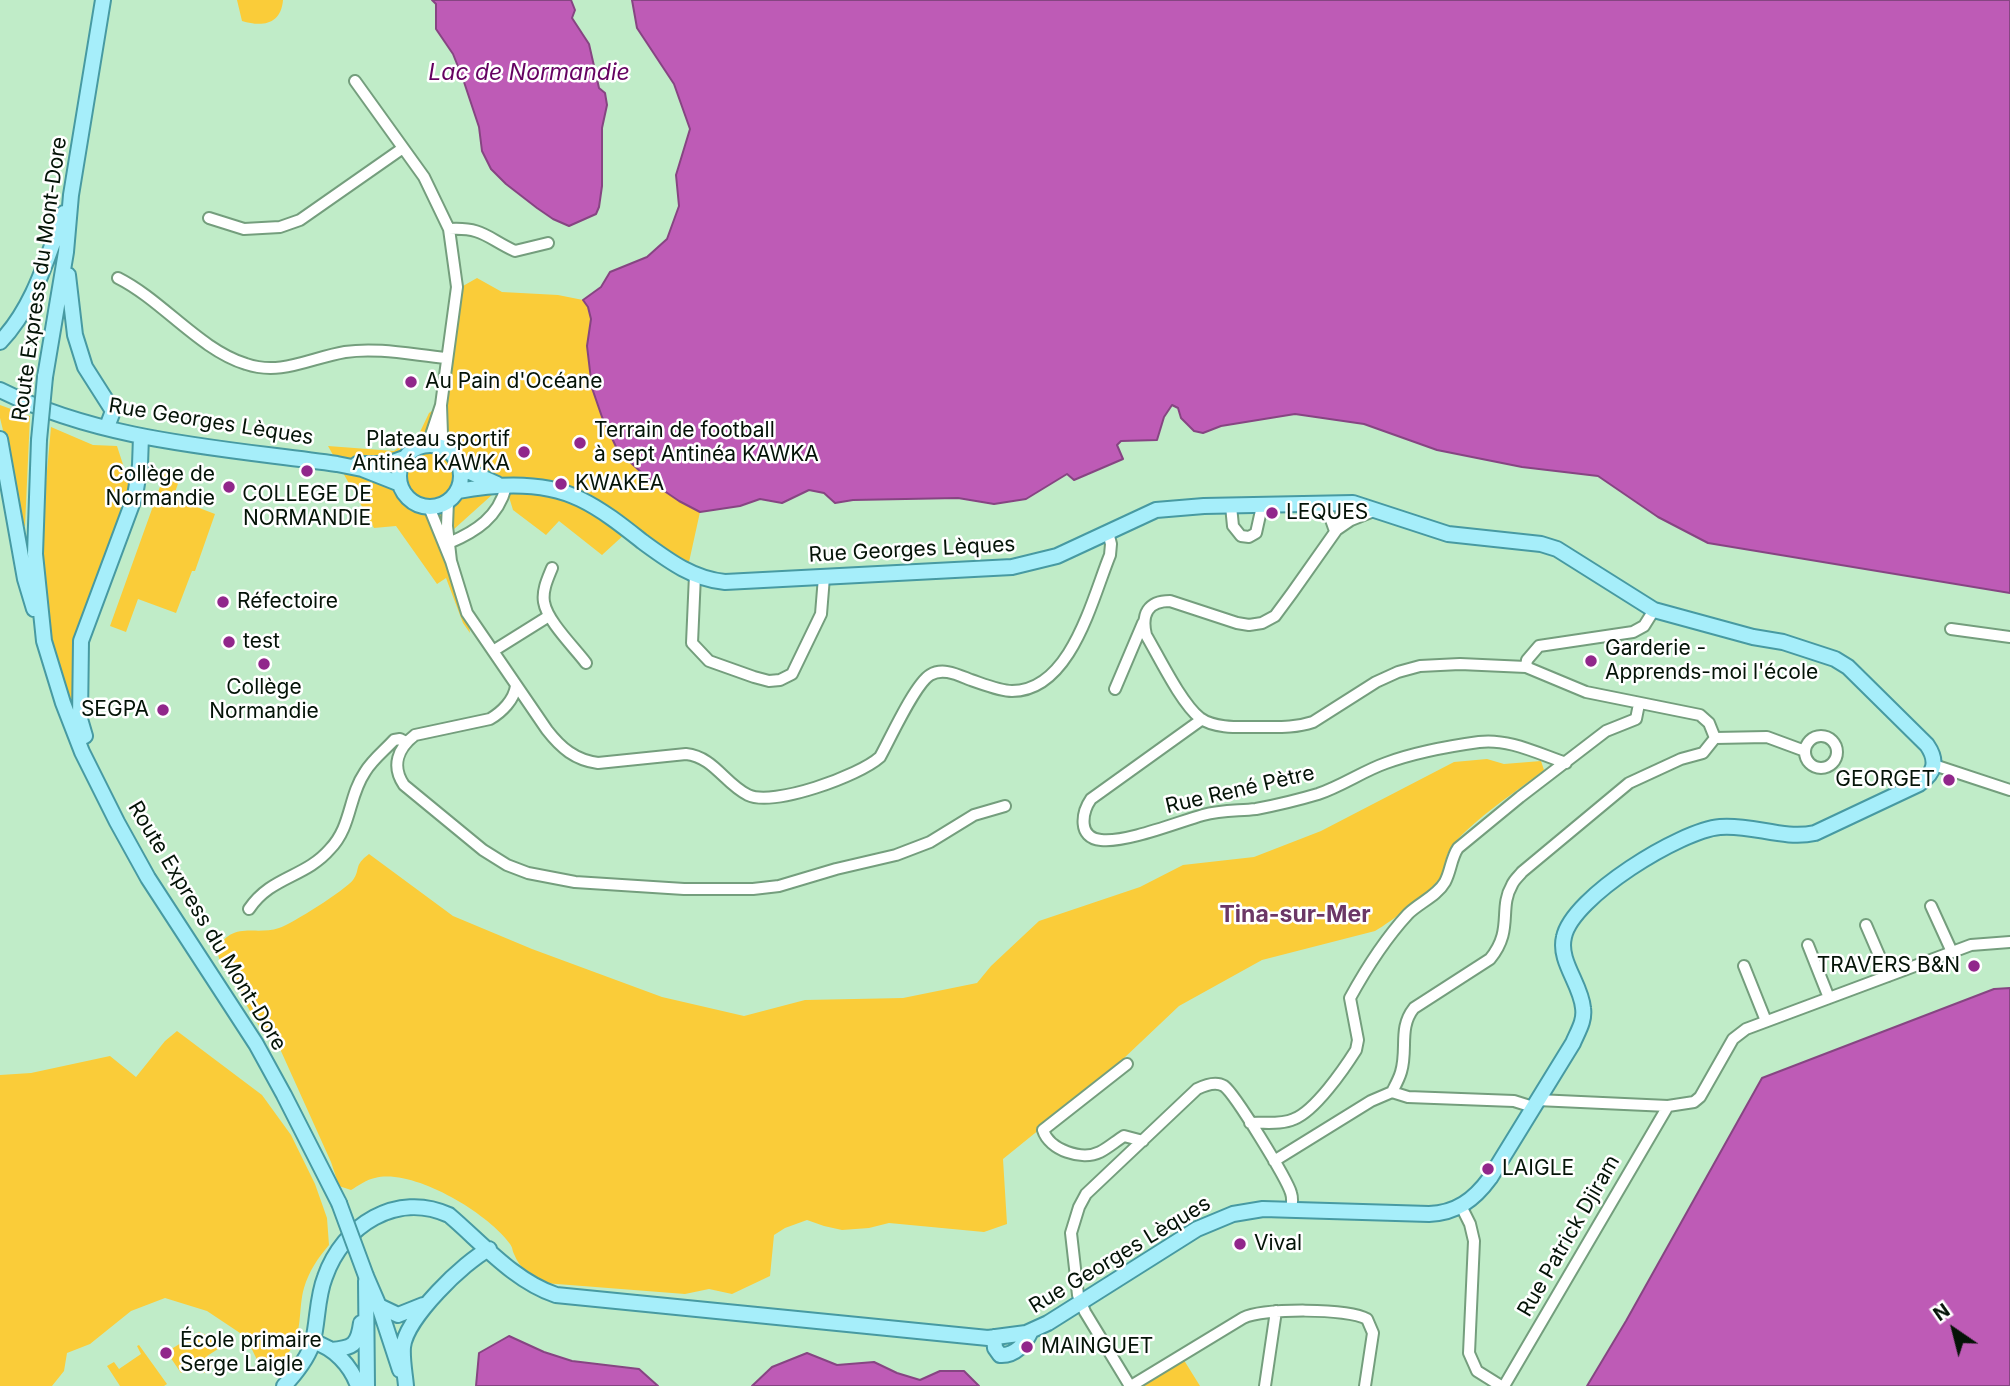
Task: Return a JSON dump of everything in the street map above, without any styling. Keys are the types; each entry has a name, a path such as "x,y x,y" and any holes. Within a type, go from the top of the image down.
{"main road":[{"name":"Route Express du Mont-Dore","path":"103,0 71,195 66,252 45,377 39,440 35,554 44,641 53,675 82,752 117,822 148,878 256,1044 339,1203 366,1276 372,1305"},
{"path":"0,342 21,316 34,293 71,195"},
{"path":"66,252 75,335 85,367 113,411 107,427"},
{"name":"Rue Georges Lèques","path":"0,390 58,416 141,436 337,464 362,469 400,484"},
{"path":"141,436 135,496 81,641 80,719 119,811 200,958"},
{"path":"0,439 25,579 44,641"},
{"path":"428,444 447,449 458,460 461,468 461,480 453,496 429,507 411,501 400,484 399,471 404,458 419,446 428,444"},
{"name":"Rue Georges Lèques","path":"337,464 387,464 404,458"},
{"name":"Rue Georges Lèques","path":"461,468 504,486"},
{"name":"Rue Georges Lèques","path":"453,496 504,486 547,488 581,499 667,560 695,575 725,582 1026,565 1057,556 1156,510 1353,503 1448,534 1541,544 1557,549 1654,610 1753,637 1783,642 1835,659 1848,667 1927,746 1933,756 1934,765"},
{"path":"1461,1206 1482,1189 1562,1063 1582,1022 1583,1006 1563,950 1563,937 1569,924 1619,875 1676,841 1711,828 1739,826 1802,835 1815,832 1919,784 1930,774 1934,765"},
{"name":"Rue Georges Lèques","path":"284,1386 313,1342 324,1278 352,1234 367,1221 383,1212 398,1208 427,1207 449,1215 514,1273 530,1284 556,1295 994,1338 1031,1331 1222,1217 1250,1210 1429,1214 1461,1206"},
{"path":"405,1386 403,1346 410,1327 427,1303 484,1245"},
{"path":"372,1305 398,1315 427,1303"},
{"path":"331,1350 345,1349 359,1339 372,1305"},
{"path":"367,1386 372,1305"},
{"path":"372,1305 405,1386"},
{"path":"313,1342 331,1350 348,1366 358,1386"}],"street":[{"path":"355,81 424,177 449,229 457,287 441,405 442,434 447,449"},
{"path":"209,218 244,229 280,227 300,220 403,148"},
{"path":"449,229 478,230 515,251 548,243"},
{"path":"118,278 134,286 220,353 244,364 269,370 294,366 342,352 369,350 446,358"},
{"path":"428,444 441,405"},
{"path":"449,543 467,535 488,519 501,505 504,486"},
{"path":"451,561 449,543 453,496"},
{"path":"1115,689 1145,615 1152,605 1160,601 1170,601 1248,625 1262,623 1275,616 1342,520 1345,504"},
{"path":"1312,505 1329,514 1335,531"},
{"path":"1231,506 1233,526 1241,536 1249,537 1256,533 1262,506"},
{"path":"429,507 451,561 467,613 558,744 584,761 612,763 686,754 698,755 708,760 744,793 756,798 777,798 862,771 872,764 880,757 919,686 933,673 948,672 1012,691 1028,688 1054,675 1069,654 1110,555 1108,532"},
{"path":"1335,531 1351,520 1376,510"},
{"path":"552,568 544,589 544,601 549,616 586,663"},
{"path":"695,575 692,643 709,661 769,681 792,674 800,662 821,614 824,577"},
{"path":"1526,667 1527,660 1539,646 1633,632 1644,626 1654,610"},
{"path":"493,651 549,616"},
{"path":"1143,623 1146,635 1178,690 1202,720 1229,727 1293,727 1313,722 1376,682 1420,666 1460,664 1526,667 1587,692 1700,715 1709,723 1716,738"},
{"path":"1951,629 2010,637"},
{"path":"516,686 510,700 500,712 489,719 426,732 405,742 397,757 398,777 404,785 483,850 507,865 528,873 575,882 684,889 753,889 779,886 896,855 930,842 975,815 1005,806"},
{"path":"1250,1123 1280,1122 1294,1119 1308,1111 1356,1049 1358,1040 1350,998 1387,937 1413,909 1438,891 1445,882 1453,855 1458,848 1606,731 1636,719 1639,704"},
{"name":"Rue René Pètre","path":"1202,720 1091,799 1085,808 1084,830 1098,840 1113,839 1208,814 1283,803 1320,793 1385,763 1480,742 1509,744 1566,763"},
{"path":"1392,1092 1402,1070 1404,1031 1408,1016 1415,1008 1490,959 1498,949 1506,926 1508,895 1512,884 1522,872 1629,783 1681,759 1703,753 1716,738 1768,737 1805,751"},
{"path":"249,909 258,895 272,885 299,874 327,853 341,837 365,771 394,740 405,742"},
{"path":"1934,765 2010,790"},
{"path":"1931,906 1952,952"},
{"path":"1866,925 1888,976"},
{"path":"1274,1161 1371,1101 1392,1092 1408,1097 1535,1104 1668,1105 1694,1102 1733,1039 1746,1029 1971,945 2010,942"},
{"path":"1808,945 1829,998"},
{"path":"1744,966 1766,1021"},
{"path":"1127,1064 1043,1130 1044,1135 1060,1149 1079,1156 1099,1153 1124,1136 1143,1141"},
{"path":"1291,1210 1291,1194 1274,1161 1223,1086 1211,1084 1197,1089 1086,1194 1071,1233 1081,1303 1130,1386 1254,1312 1353,1313 1367,1319 1373,1333 1365,1386"},
{"name":"Rue Patrick Djiram","path":"1502,1386 1668,1105"},
{"path":"1461,1206 1470,1224 1474,1241 1469,1353 1478,1371 1502,1386"},
{"path":"1265,1386 1276,1311"}],"shaded area":[{"path":"237,0 283,0 279,15 269,22 257,24 242,21"},
{"path":"679,206 1119,424 1157,440 1121,441 1117,445 1123,459 1074,480 1067,474 1026,499 994,504 958,498 853,500 835,503 824,493 809,490 782,503 760,499 740,506 700,512 685,570 626,533 602,555 559,521 546,535 513,510 506,487 493,494 443,539 467,613 470,633 463,623 446,578 437,584 396,526 374,528 328,446 394,451 420,432 429,413 441,405 456,290 477,278 502,292 558,295 583,300 601,287 610,272 647,257 667,239"},
{"path":"0,405 30,416 25,526 22,525 17,487 0,418"},
{"path":"51,427 93,445 117,446 129,483 128,508 103,567 72,712 54,660 45,594 42,526"},
{"path":"166,470 181,475 173,498 215,514 195,571 192,571 176,613 138,599 126,632 110,626"},
{"path":"1487,759 1504,764 1541,761 1544,770 1462,835 1450,849 1443,872 1436,882 1411,906 1382,927 1262,960 1179,1006 1103,1078 1003,1159 1007,1224 984,1232 889,1223 842,1230 807,1220 774,1235 770,1276 732,1294 709,1289 685,1294 544,1283 522,1268 511,1245 485,1219 429,1186 391,1177 372,1179 351,1190 339,1186 331,1162 276,1040 260,1028 238,983 221,965 217,951 229,935 279,928 318,906 353,880 359,865 369,854 453,916 532,949 662,997 744,1016 805,1000 903,998 977,983 991,966 1039,921 1140,887 1183,865 1254,857 1321,831 1454,762"},
{"path":"177,1031 262,1095 291,1135 315,1184 327,1218 329,1245 314,1265 306,1282 293,1345 283,1357 259,1364 246,1337 207,1311 165,1298 131,1311 90,1344 67,1353 64,1371 52,1386 0,1386 0,1075 31,1073 110,1056 136,1077 165,1041"},
{"path":"199,1332 226,1344 207,1356 213,1367 204,1373 197,1362 181,1373 164,1348 173,1348"},
{"path":"139,1345 167,1384 164,1386 120,1386 107,1366 114,1362 119,1369 141,1354 137,1346"},
{"path":"1182,1357 1200,1386 1131,1386"}],"water":[{"name":"Lac de Normandie","path":"432,0 571,0 575,10 572,18 589,44 599,88 605,93 607,105 602,128 602,186 596,214 569,226 537,208 491,169 482,151 479,127 463,79 453,54 436,29 436,4"},
{"path":"632,0 2010,0 2010,593 1708,543 1658,517 1598,476 1522,467 1437,450 1364,424 1295,414 1221,426 1203,433 1194,431 1181,418 1178,408 1172,405 1164,417 1157,440 1121,441 1117,445 1123,459 1074,480 1067,474 1026,499 994,504 958,498 853,500 835,503 824,493 809,490 782,503 760,499 740,506 700,512 654,484 618,451 592,388 587,346 591,319 583,300 601,287 610,272 647,257 667,239 679,206 676,175 690,129 674,84 637,28"},
{"path":"2010,988 2010,1386 1587,1386 1762,1078 1994,989"},
{"path":"509,1336 572,1361 639,1369 658,1386 476,1386 479,1353"},
{"path":"807,1353 837,1365 874,1362 920,1380 940,1371 964,1371 979,1386 752,1386 772,1367"}],"place":[{"name":"Au Pain d'Océane","path":"411,382"},
{"name":"Terrain de football à sept Antinéa KAWKA","path":"580,443"},
{"name":"Plateau sportif Antinéa KAWKA","path":"524,452"},
{"name":"COLLEGE DE NORMANDIE","path":"307,471"},
{"name":"KWAKEA","path":"561,484"},
{"name":"Collège de Normandie","path":"229,487"},
{"name":"LEQUES","path":"1272,513"},
{"name":"Réfectoire","path":"223,602"},
{"name":"test","path":"229,642"},
{"name":"Garderie - Apprends-moi l'école","path":"1591,661"},
{"name":"Collège Normandie","path":"264,664"},
{"name":"SEGPA","path":"163,710"},
{"name":"GEORGET","path":"1949,780"},
{"name":"TRAVERS B&N","path":"1974,966"},
{"name":"LAIGLE","path":"1488,1169"},
{"name":"Vival","path":"1240,1244"},
{"name":"MAINGUET","path":"1027,1347"},
{"name":"École primaire Serge Laigle","path":"166,1353"}],"district":[{"name":"Tina-sur-Mer","path":"1295,915"}]}
